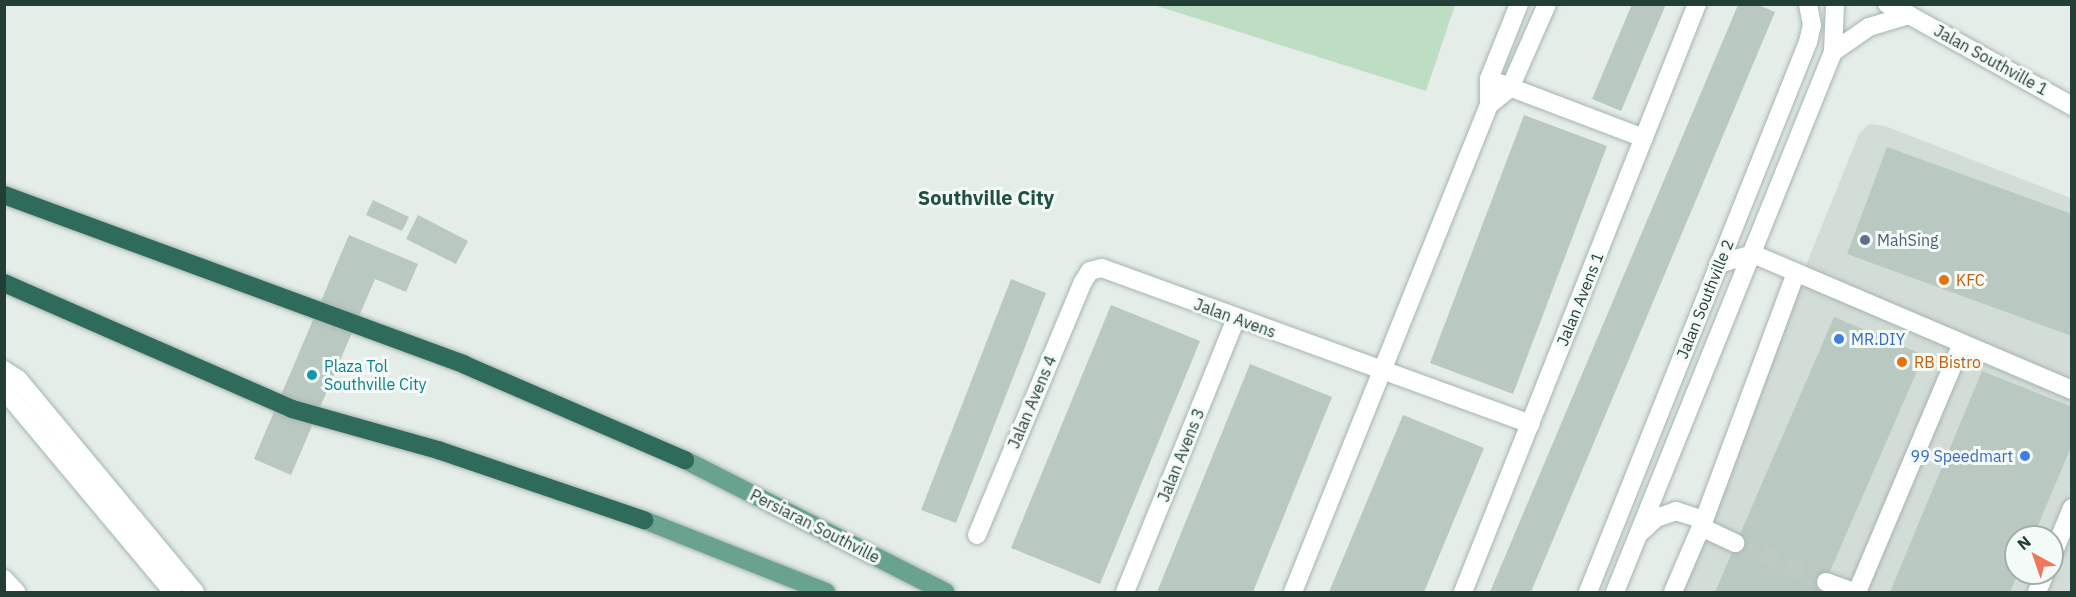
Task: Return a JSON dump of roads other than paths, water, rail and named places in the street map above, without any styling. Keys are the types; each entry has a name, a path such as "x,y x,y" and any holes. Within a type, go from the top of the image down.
{"highway":[{"path":"4,195 465,365 685,460"},
{"path":"4,283 292,409 438,450 644,520"}],"main road":[{"name":"Persiaran Southville","path":"685,460 945,592"},
{"path":"644,520 826,592"}],"street":[{"path":"1293,592 1490,105 1489,79 1519,4"},
{"path":"1490,105 1510,88 1547,4"},
{"name":"Jalan Avens 1","path":"1463,592 1696,4"},
{"name":"Jalan Southville 2","path":"1588,592 1808,42 1812,26 1808,4"},
{"path":"1833,52 1835,4"},
{"name":"Jalan Southville 1","path":"1887,4 2072,106"},
{"path":"1833,52 1869,27 1909,15"},
{"path":"1508,31 1532,39"},
{"name":"Jalan Southville 2","path":"1615,592 1833,52"},
{"path":"1489,79 1644,138"},
{"path":"1719,264 1753,254 2072,390"},
{"name":"Jalan Avens","path":"1090,272 1102,268 1530,424"},
{"name":"Jalan Avens 4","path":"977,535 1090,272"},
{"path":"1673,592 1702,524 1796,273"},
{"name":"Jalan Avens 3","path":"1125,592 1236,318"},
{"path":"1826,582 1856,592 1962,344"},
{"path":"4,370 22,385 195,592"},
{"path":"4,390 173,592"},
{"path":"2064,527 2072,508"},
{"path":"1637,536 1656,518 1676,511 1736,543"},
{"path":"4,579 16,592"}],"tunnel":[{"path":"1736,543 1826,582"}],"place":[{"name":"MahSing","path":"1865,240"},
{"name":"KFC","path":"1944,280"},
{"name":"MR.DIY","path":"1839,339"},
{"name":"RB Bistro","path":"1902,362"},
{"name":"Plaza Tol Southville City","path":"312,375"},
{"name":"99 Speedmart","path":"2025,456"}],"district":[{"name":"Southville City","path":"986,197"}]}
